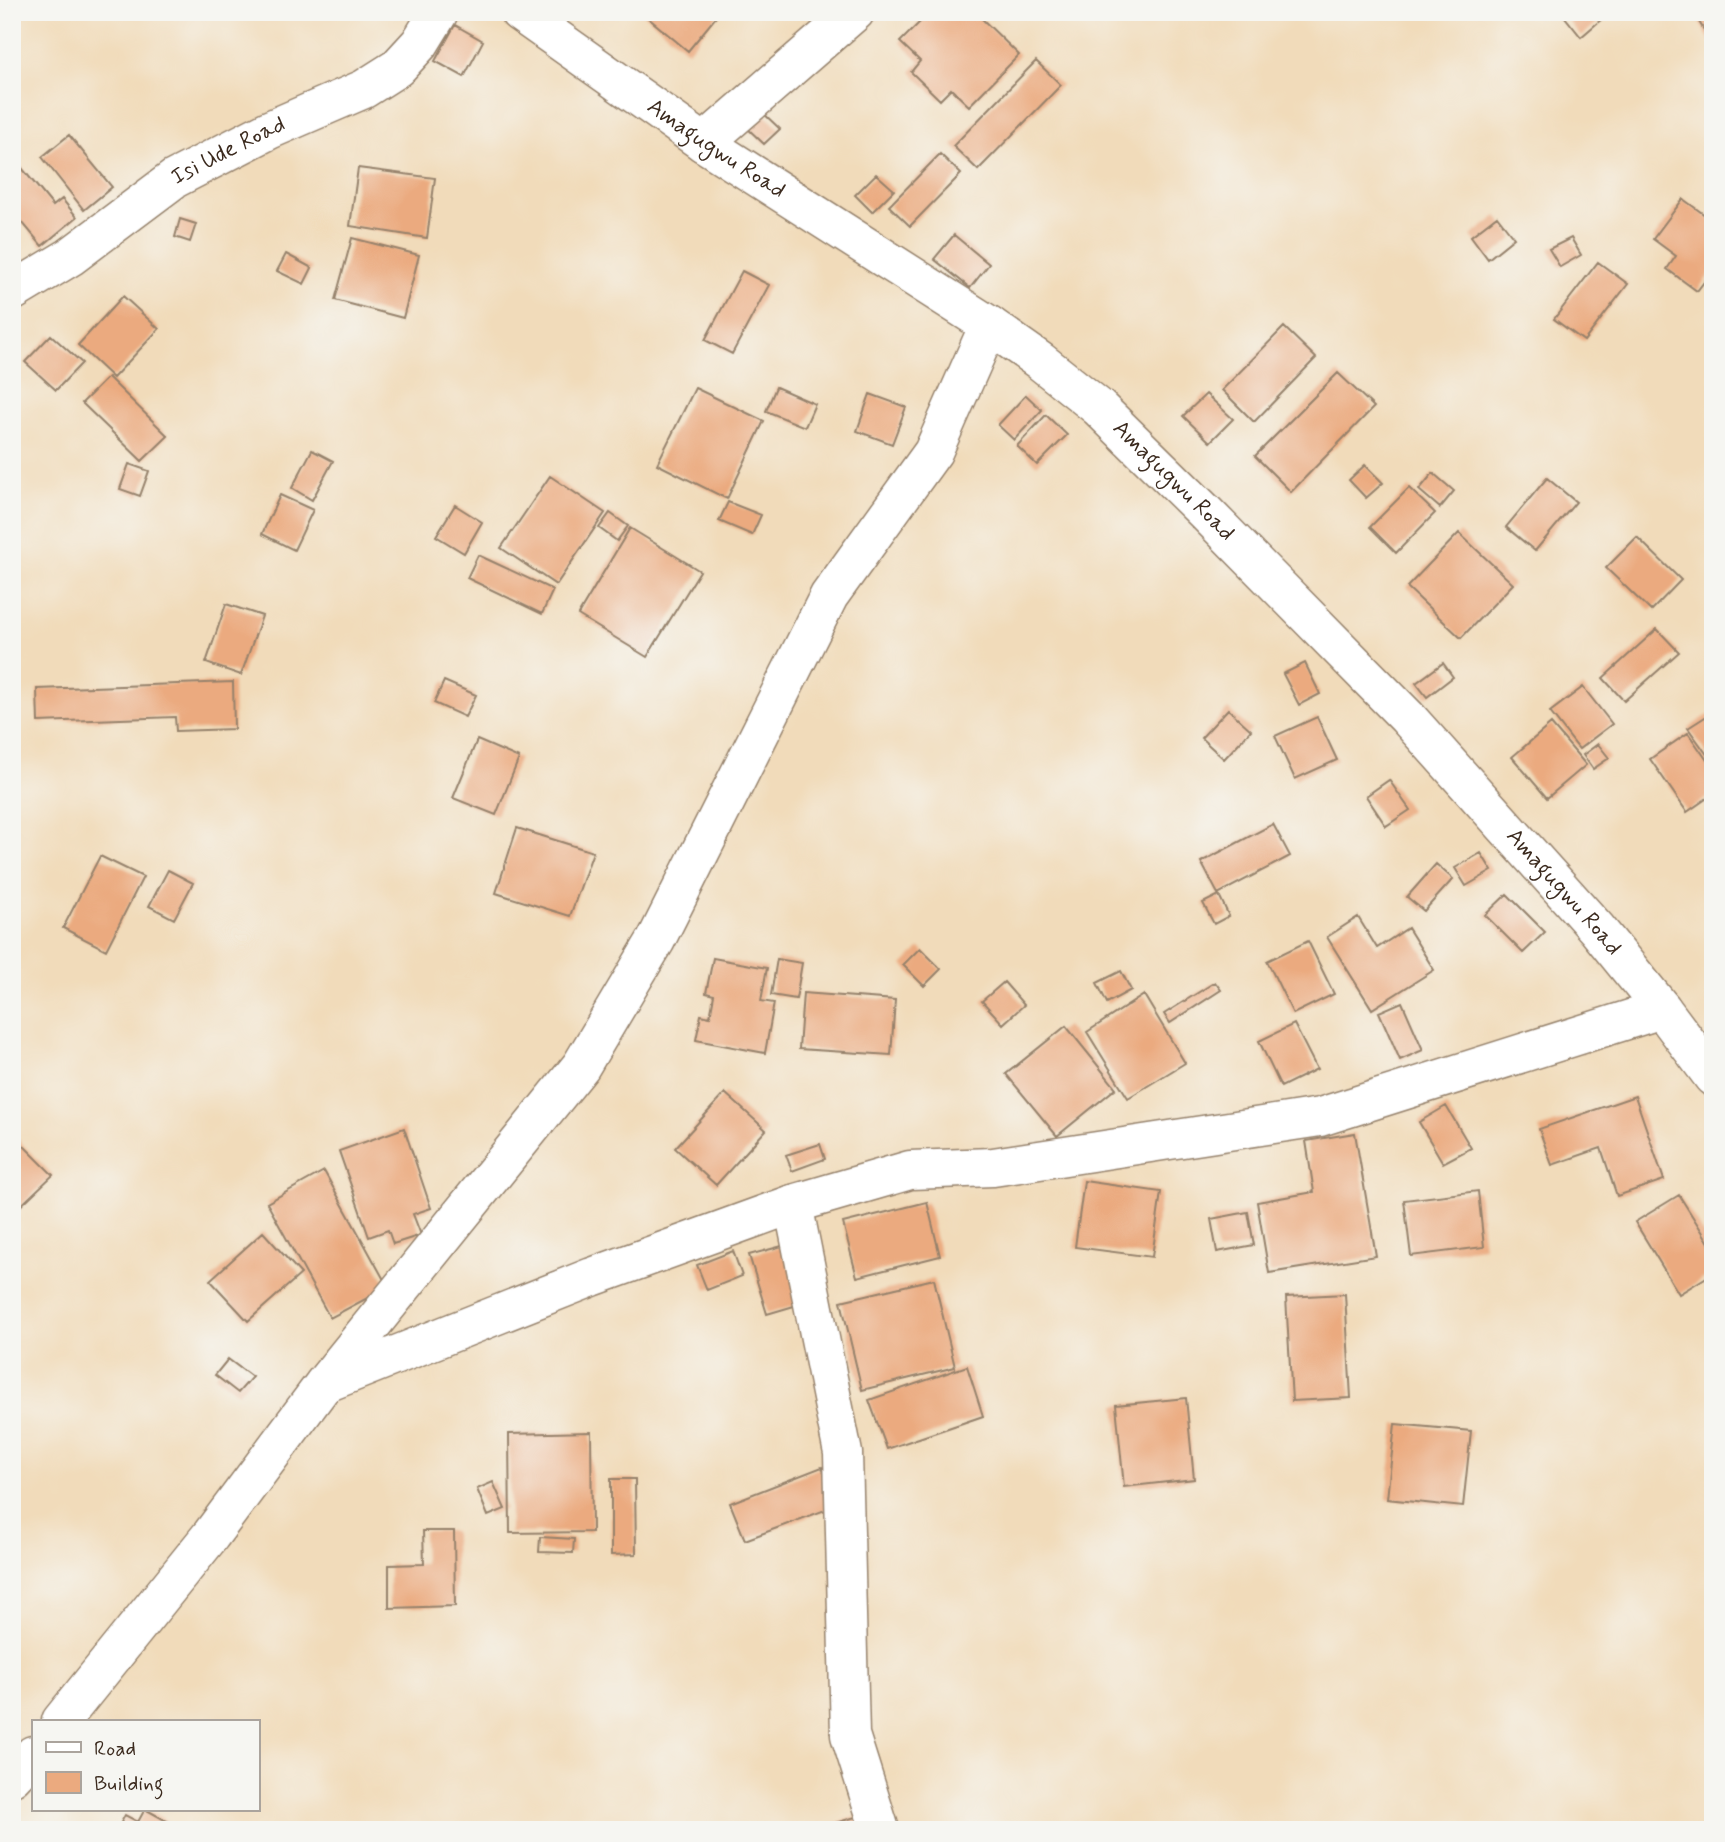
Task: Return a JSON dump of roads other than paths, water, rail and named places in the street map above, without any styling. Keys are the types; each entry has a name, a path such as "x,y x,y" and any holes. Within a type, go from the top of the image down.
{"street":[{"name":"Isi Ude Road","path":"12,292 70,257 174,179 269,130 364,89 397,68 421,43 439,12"},
{"name":"Amagugwu Road","path":"519,12 704,143 989,325 1098,407 1378,687 1563,890 1662,1009 1713,1077"},
{"path":"704,143 855,12"},
{"path":"62,1720 203,1545 323,1385 581,1066 656,940 829,596 933,452 989,325"},
{"path":"323,1385 592,1277 793,1204 909,1170 993,1167 1320,1117 1662,1009"},
{"path":"793,1204 843,1453 850,1735 880,1830"},
{"path":"12,1777 32,1756"}]}
